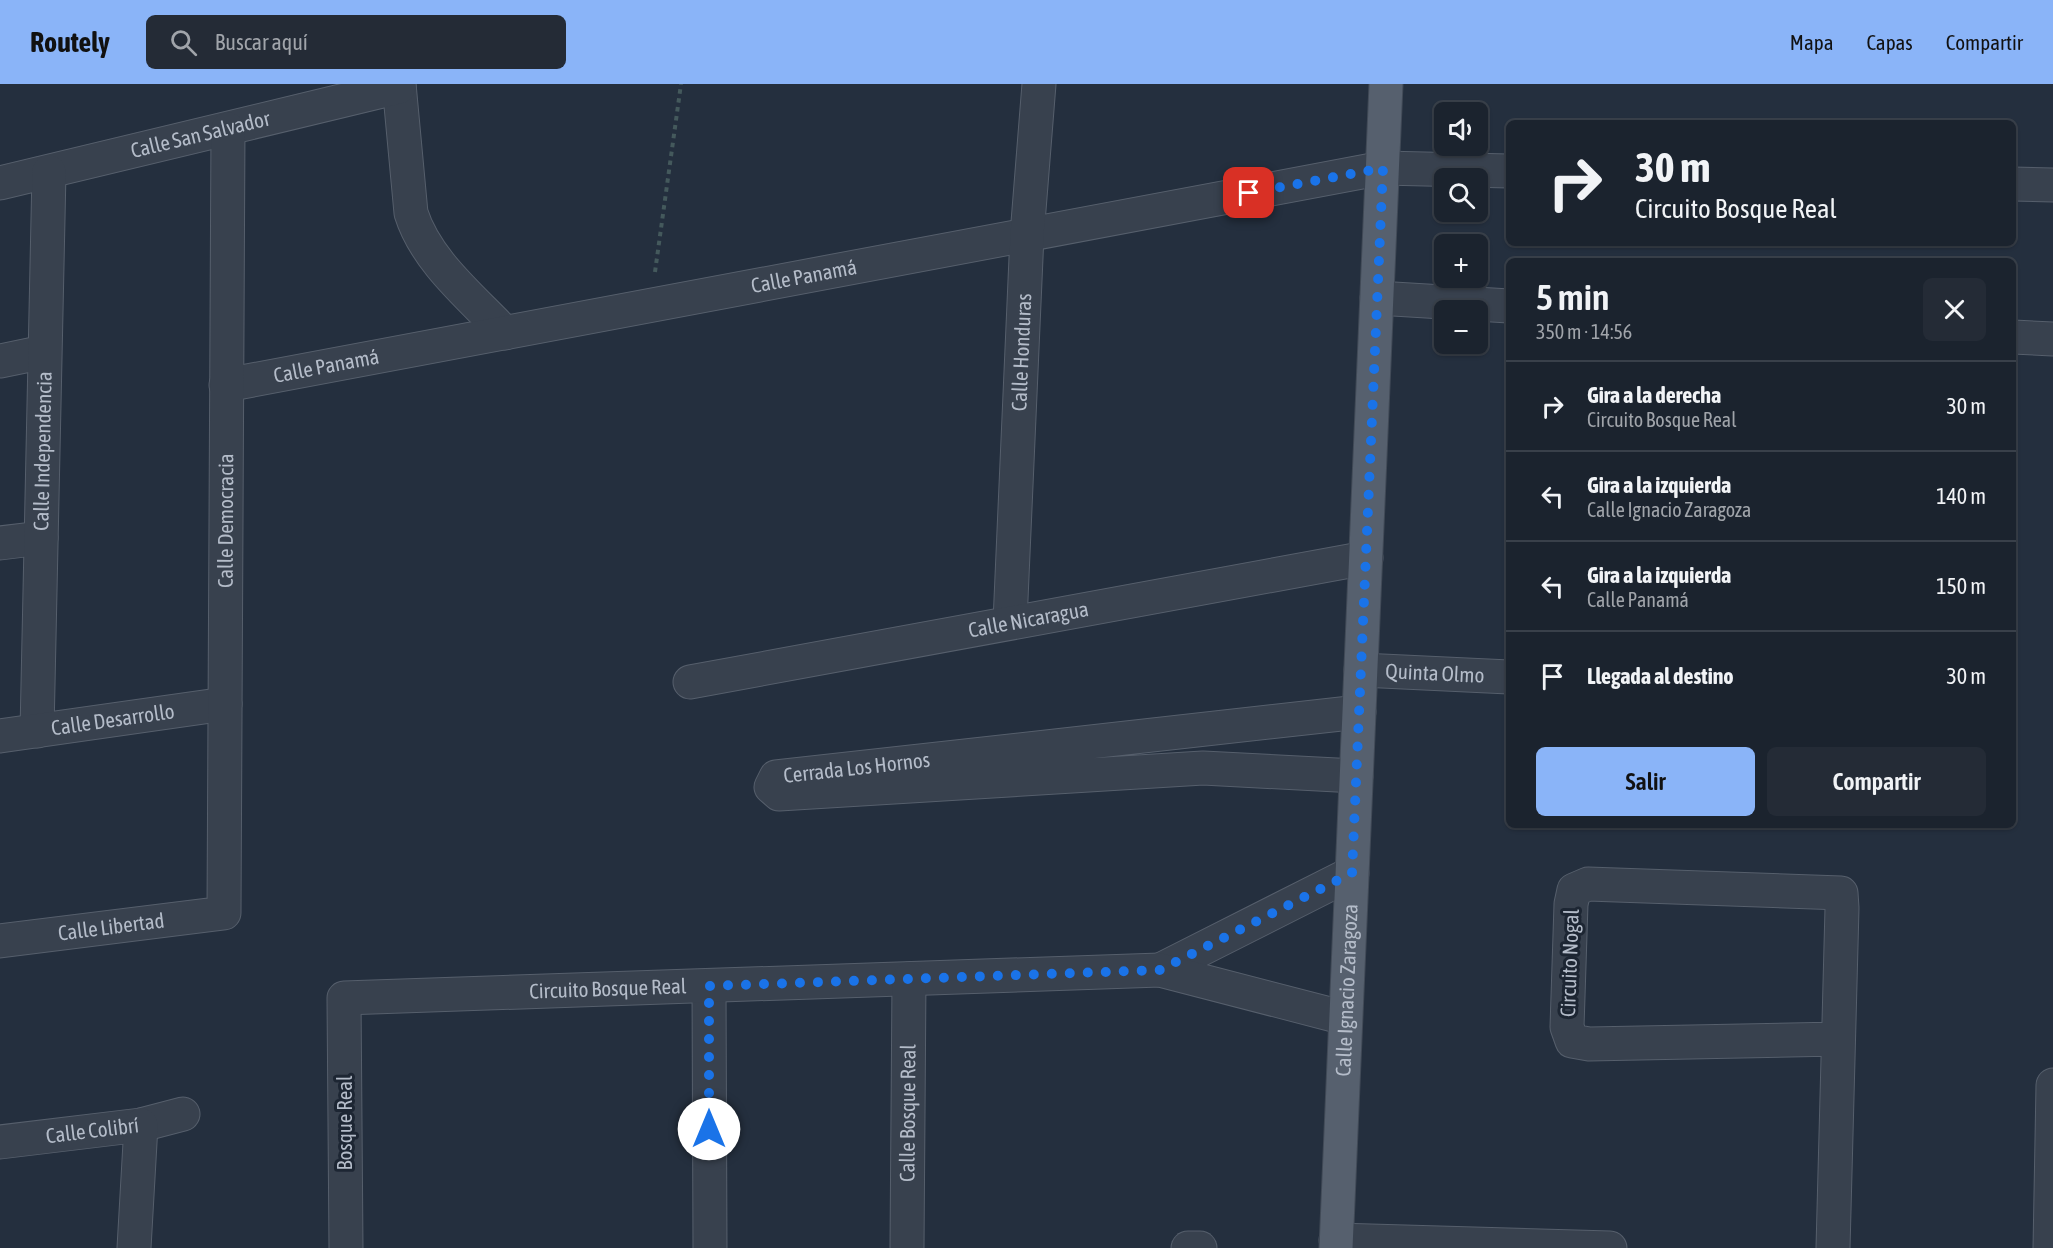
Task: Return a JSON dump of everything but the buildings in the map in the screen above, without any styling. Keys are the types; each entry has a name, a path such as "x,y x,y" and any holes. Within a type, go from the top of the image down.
{"main road":[{"name":"Calle Ignacio Zaragoza","path":"1336,1244 1386,84"}],"street":[{"name":"Calle Honduras","path":"1010,622 1027,236 1039,84"},
{"name":"Calle San Salvador","path":"0,183 399,86"},
{"path":"399,86 411,213 417,233 431,254 505,333"},
{"name":"Calle Democracia","path":"224,913 228,129"},
{"name":"Calle Panamá","path":"226,385 1383,168 1506,171"},
{"name":"Calle Independencia","path":"37,730 48,172"},
{"path":"2016,184 2053,185"},
{"path":"1377,298 1506,306"},
{"path":"2016,337 2053,339"},
{"path":"0,361 44,352"},
{"path":"0,543 41,538"},
{"name":"Calle Nicaragua","path":"690,682 1366,558"},
{"name":"Quinta Olmo","path":"1361,670 1506,677"},
{"name":"Calle Desarrollo","path":"0,736 225,704"},
{"name":"Cerrada Los Hornos","path":"1356,776 1203,768 779,794 771,786 776,777 1359,712"},
{"path":"1202,729 1203,768"},
{"name":"Circuito Bosque Real","path":"1160,970 1352,873"},
{"name":"Circuito Nogal","path":"1833,1248 1838,1039 1841,893 1588,885 1574,890 1567,1027 1572,1041 1589,1044 1838,1039"},
{"name":"Calle Libertad","path":"0,941 224,913"},
{"name":"Circuito Bosque Real","path":"344,998 1160,970 1345,1017"},
{"name":"Calle Bosque Real","path":"907,1248 909,979"},
{"path":"709,986 710,1248"},
{"name":"Bosque Real","path":"344,998 346,1248"},
{"path":"2050,1248 2053,1085"},
{"name":"Calle Colibrí","path":"0,1142 141,1125 183,1114"},
{"path":"134,1248 141,1125"},
{"path":"1336,1244 1610,1248"},
{"path":"1188,1248 1200,1248"}],"path":[{"path":"650,306 681,84"}],"route":[{"path":"709,1129 709,986 1160,970 1352,873 1383,168 1249,193"}]}
